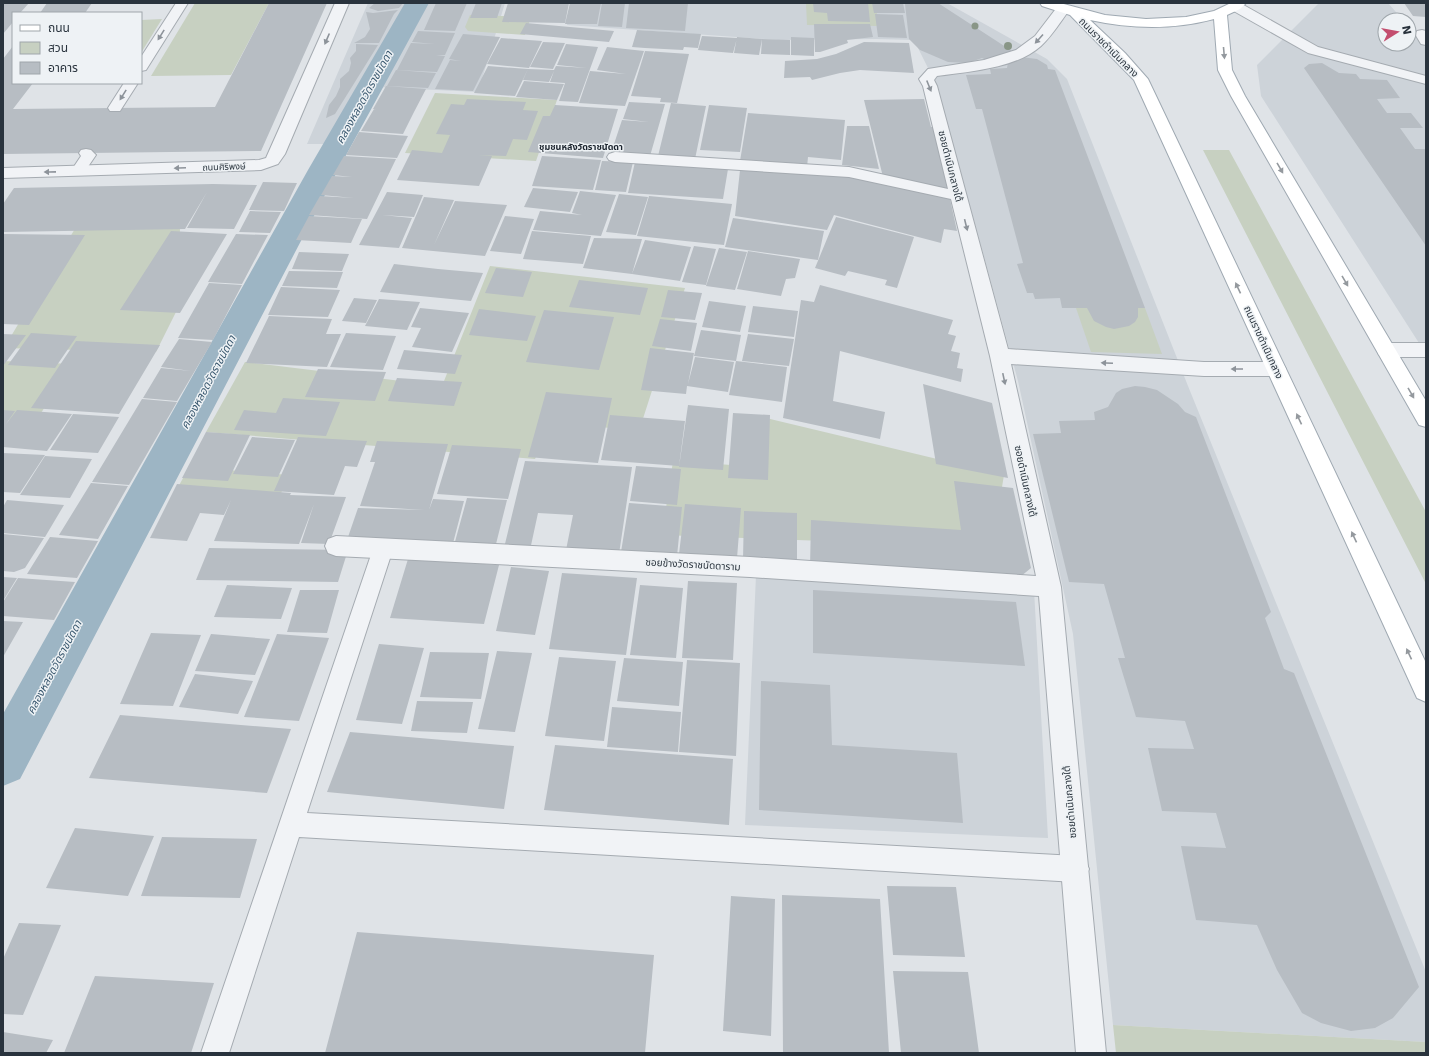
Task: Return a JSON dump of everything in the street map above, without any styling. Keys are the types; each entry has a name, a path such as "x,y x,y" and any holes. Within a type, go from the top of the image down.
{"main road":[{"path":"1062,8 1118,21 1159,23 1186,22 1231,8 1225,70 1426,419"},
{"name":"ถนนราชดำเนินกลาง","path":"1062,8 1120,56 1141,79 1426,690"}],"street":[{"name":"ถนนศิริพงษ์","path":"3,173 78,172 261,165 272,161 277,154 342,3"},
{"name":"ซอยดำเนินกลางใต้","path":"1062,8 1039,39 1025,50 1002,59 932,72 926,79 930,86 1000,356 1050,588 1076,869 1091,1053"},
{"path":"1231,8 1313,50 1426,80"},
{"path":"1426,35 1422,34 1426,41"},
{"path":"616,157 849,172 959,196"},
{"path":"1386,350 1426,350"},
{"path":"1000,356 1204,369 1276,369"},
{"name":"ซอยข้างวัดราชนัดดาราม","path":"336,546 750,567 1050,588"}],"lane":[{"path":"142,65 182,3"},
{"path":"115,108 130,84"},
{"path":"78,172 88,155 86,153"},
{"path":"215,1053 383,549"},
{"path":"292,824 1076,869"}],"shaded area":[{"path":"368,3 406,3 324,144 307,144"},
{"path":"424,3 505,3 478,92 375,87"},
{"path":"573,3 947,3 1047,59 1067,79 1188,386 1426,972 1426,1042 1113,1025 1073,634 1018,381 937,86 914,40 779,40 567,25"},
{"path":"1319,3 1388,3 1396,12 1377,12 1377,52 1417,52 1417,37 1426,48 1426,354 1261,96 1257,65"},
{"path":"756,575 1034,590 1048,838 745,825"}],"green space":[{"path":"195,3 269,3 231,75 151,76"},
{"path":"806,3 876,3 878,26 807,25"},
{"path":"470,15 531,17 525,35 468,31 465,27"},
{"path":"162,19 142,51 142,20"},
{"path":"435,93 557,100 536,161 405,153"},
{"path":"1203,150 1229,150 1426,512 1426,584"},
{"path":"180,225 179,306 156,352 4,348 76,227"},
{"path":"490,266 685,288 639,431 552,422 535,459 206,432 245,362 442,386"},
{"path":"1076,308 1145,308 1162,354 1091,352"},
{"path":"3,361 72,364 36,421 3,420"},
{"path":"766,418 1004,475 992,547 662,535 673,461 761,467"},
{"path":"189,467 289,475 278,500 176,491"},
{"path":"1113,1025 1426,1042 1426,1053 1116,1053"}],"building":[{"path":"3,3 29,3 21,12 12,12 12,23 3,34"},
{"path":"47,3 92,3 86,12 41,12"},
{"path":"269,3 327,3 261,151 3,154 3,59 12,47 12,84 32,84 13,109 215,107"},
{"path":"375,3 403,3 399,8 378,11 369,8"},
{"path":"436,3 467,3 455,31 424,30"},
{"path":"476,3 502,3 497,18 470,18"},
{"path":"508,3 569,3 565,23 502,22"},
{"path":"570,3 601,3 597,24 565,24"},
{"path":"602,3 625,3 622,27 598,26"},
{"path":"629,3 688,3 685,31 626,28"},
{"path":"813,3 868,3 870,22 828,21 827,13 814,12"},
{"path":"872,3 903,3 905,13 874,13"},
{"path":"938,3 1012,51 988,61 982,58 968,63 948,62 920,50 909,39 905,4"},
{"path":"1404,3 1426,4 1426,17 1417,16 1417,12 1410,12"},
{"path":"398,10 394,14 379,43 354,43 365,37 370,29 366,12 373,13"},
{"path":"875,14 903,15 907,38 878,37"},
{"path":"526,23 614,31 609,42 520,34"},
{"path":"814,24 870,24 873,37 847,40 848,43 820,52 815,52"},
{"path":"637,30 701,34 698,48 684,47 683,50 632,47"},
{"path":"418,31 455,33 445,55 436,55 445,56 437,72 397,70 411,43 435,44 412,42"},
{"path":"463,34 500,37 473,91 435,89 450,60 461,61 449,59"},
{"path":"702,36 737,38 733,53 698,50"},
{"path":"737,37 762,39 759,55 734,53"},
{"path":"791,37 814,38 814,56 791,55"},
{"path":"501,38 542,41 529,68 487,64"},
{"path":"762,39 790,40 790,55 761,54"},
{"path":"543,42 565,43 553,69 530,67"},
{"path":"864,42 909,43 914,73 860,70 812,80 810,77 784,78 785,61 817,59 836,54"},
{"path":"356,44 378,45 335,114 326,118 329,105 336,96 340,87 340,79 349,71 351,63 350,58 356,51"},
{"path":"566,44 598,47 578,102 559,101 565,83 550,82 554,71 549,82 523,80 528,69 554,70 556,66 587,68 557,65"},
{"path":"607,47 644,51 625,106 579,103 590,71 626,74 597,70"},
{"path":"645,51 689,54 677,103 660,102 661,98 631,96"},
{"path":"1021,57 1037,59 1047,65 1048,69 1055,70 1145,308 1138,308 1138,317 1135,322 1129,326 1114,329 1106,327 1094,321 1087,308 1062,308 1060,298 1035,299 1033,293 1027,293 1017,264 1023,263 982,109 976,109 966,75 991,74 990,69 1007,68 1008,62"},
{"path":"1322,63 1339,73 1356,74 1360,79 1387,80 1400,98 1377,99 1387,113 1411,113 1423,128 1400,128 1415,149 1426,149 1426,246 1304,68 1309,64"},
{"path":"488,66 528,69 515,96 474,93"},
{"path":"396,70 436,73 428,88 387,86"},
{"path":"524,81 564,84 557,100 516,97"},
{"path":"386,86 426,89 414,112 373,109"},
{"path":"467,99 526,102 523,110 538,111 527,140 513,139 506,156 478,155 492,156 479,186 397,180 412,150 442,153 450,135 436,134 451,104 464,105"},
{"path":"924,99 931,127 935,127 950,190 883,177 864,100"},
{"path":"629,102 665,104 650,156 611,153 622,120 649,122 623,119"},
{"path":"671,103 706,106 695,159 658,156"},
{"path":"555,105 618,109 603,158 528,152 543,116 550,116"},
{"path":"709,105 747,108 740,152 700,150"},
{"path":"374,109 414,112 403,134 361,131"},
{"path":"748,113 845,120 841,160 808,157 807,167 740,161"},
{"path":"847,126 869,126 879,169 842,165"},
{"path":"359,132 408,136 397,158 346,155"},
{"path":"344,156 396,159 367,219 309,215 320,196 354,198 321,195 332,176 352,177 333,175"},
{"path":"542,156 601,160 593,190 532,186"},
{"path":"602,161 633,162 626,192 595,190"},
{"path":"635,162 728,169 723,199 628,193"},
{"path":"740,170 850,176 950,199 957,231 944,229 941,243 834,215 827,230 735,216"},
{"path":"263,182 297,183 284,211 249,210"},
{"path":"213,184 257,185 234,229 187,228 207,192 185,229 3,232 3,204 14,188"},
{"path":"533,188 578,192 570,212 524,207"},
{"path":"580,191 616,195 601,236 533,230 540,211 582,215 572,213"},
{"path":"387,192 423,195 414,217 382,215 412,218 399,248 359,245"},
{"path":"619,194 648,197 636,235 606,232"},
{"path":"649,196 732,204 724,245 637,236"},
{"path":"424,197 454,200 434,245 455,201 507,205 485,256 402,248"},
{"path":"250,211 281,212 270,233 239,232"},
{"path":"309,216 362,219 351,243 296,240"},
{"path":"505,216 534,219 521,254 490,251"},
{"path":"836,217 914,237 897,288 885,285 887,280 848,271 845,276 815,268"},
{"path":"733,218 824,231 818,260 725,247"},
{"path":"171,231 227,234 180,313 120,310"},
{"path":"532,231 591,236 583,264 523,259"},
{"path":"3,234 85,235 29,325 3,324"},
{"path":"236,234 268,235 242,284 208,282"},
{"path":"594,238 642,239 632,274 583,268"},
{"path":"645,240 691,247 680,281 632,274"},
{"path":"694,246 716,249 706,285 682,282"},
{"path":"719,248 747,252 735,290 706,286"},
{"path":"748,251 800,259 795,278 786,279 781,296 737,289"},
{"path":"299,252 349,254 342,271 292,269"},
{"path":"394,264 483,273 471,301 380,292"},
{"path":"496,268 532,272 523,297 485,293"},
{"path":"289,271 343,272 337,288 282,286"},
{"path":"579,280 648,288 640,315 569,307"},
{"path":"209,283 242,285 213,340 178,338"},
{"path":"820,285 953,320 948,334 956,336 951,351 960,353 957,368 963,369 961,382 840,351 833,401 885,412 880,439 783,418 801,300 814,302"},
{"path":"281,287 340,290 328,317 268,315"},
{"path":"668,290 702,293 695,320 661,317"},
{"path":"354,298 377,300 366,323 342,321"},
{"path":"379,299 420,302 407,330 365,326"},
{"path":"709,301 746,306 740,332 702,327"},
{"path":"753,306 798,311 794,337 748,332"},
{"path":"420,308 469,313 452,352 412,347 421,328 411,327"},
{"path":"479,309 536,316 527,341 469,335"},
{"path":"544,310 614,317 599,370 526,362"},
{"path":"269,316 332,319 326,334 341,334 327,367 246,363"},
{"path":"660,319 697,323 691,351 652,346"},
{"path":"701,330 741,335 736,361 694,356"},
{"path":"31,333 77,336 55,368 8,365"},
{"path":"346,333 396,336 383,370 330,367"},
{"path":"3,334 26,335 3,366"},
{"path":"748,334 794,339 789,366 742,361"},
{"path":"179,339 212,342 177,401 143,398 161,368 191,371 161,367"},
{"path":"76,341 160,345 119,414 31,408"},
{"path":"650,348 694,353 688,384 695,357 734,362 728,392 687,386 686,394 641,390"},
{"path":"404,350 462,355 455,374 397,369"},
{"path":"736,361 787,367 782,402 729,395"},
{"path":"318,369 386,372 375,401 305,397"},
{"path":"397,378 462,382 454,406 388,401"},
{"path":"923,384 992,403 1008,478 936,464"},
{"path":"1135,386 1157,390 1178,404 1185,412 1196,417 1271,612 1265,618 1284,669 1294,673 1419,987 1393,1018 1375,1028 1351,1031 1321,1023 1302,1013 1277,970 1257,925 1196,920 1181,846 1226,848 1216,813 1162,811 1148,748 1194,749 1185,721 1136,717 1118,658 1125,658 1104,584 1069,582 1033,434 1061,433 1059,421 1095,420 1094,412 1108,407 1116,393 1122,389"},
{"path":"546,392 612,398 598,463 528,457"},
{"path":"283,398 340,402 326,436 234,430 244,410 276,413"},
{"path":"142,399 177,402 129,485 92,482"},
{"path":"688,405 729,409 723,470 679,467"},
{"path":"3,410 15,411 6,424 17,410 72,414 47,451 3,447"},
{"path":"733,413 770,415 768,480 728,478"},
{"path":"73,414 119,417 98,453 50,450"},
{"path":"610,415 685,421 679,466 601,460"},
{"path":"206,432 250,435 228,481 182,478"},
{"path":"252,437 295,440 278,477 233,474"},
{"path":"298,437 367,441 357,467 345,466 334,495 274,491"},
{"path":"377,441 448,444 429,510 433,499 464,501 452,547 347,540 358,508 424,510 360,506 375,462 370,462"},
{"path":"452,445 521,449 508,499 437,494"},
{"path":"3,453 45,455 20,493 3,492"},
{"path":"45,456 92,459 70,498 20,495"},
{"path":"525,461 632,467 619,554 566,550 573,515 538,513 530,550 504,548"},
{"path":"636,466 681,469 677,505 630,501"},
{"path":"954,481 1013,488 1031,568 1015,581 810,568 811,520 961,530"},
{"path":"91,483 128,486 98,539 59,535"},
{"path":"177,484 291,493 290,495 346,497 329,544 301,543 314,504 299,544 214,541 231,500 224,515 200,513 187,541 150,538"},
{"path":"467,498 507,500 494,552 453,549"},
{"path":"7,500 64,505 45,537 3,533 3,507"},
{"path":"629,503 682,507 677,556 621,552"},
{"path":"685,504 741,508 737,558 679,554"},
{"path":"744,511 797,513 797,562 743,560"},
{"path":"3,534 44,538 25,568 14,572 3,571"},
{"path":"50,537 98,541 77,578 27,574"},
{"path":"209,548 348,550 338,582 196,580"},
{"path":"408,559 499,565 484,624 390,618"},
{"path":"511,567 549,571 535,635 496,631"},
{"path":"562,573 637,578 626,655 549,649"},
{"path":"3,577 17,578 3,601"},
{"path":"18,578 75,582 54,620 3,616 3,602"},
{"path":"688,581 737,583 733,660 682,658"},
{"path":"227,585 292,588 281,619 214,617"},
{"path":"640,585 683,588 676,658 630,655"},
{"path":"300,590 339,590 327,633 287,632"},
{"path":"813,590 1016,602 1025,666 813,653"},
{"path":"3,621 23,622 3,657"},
{"path":"151,633 201,635 173,706 120,704"},
{"path":"211,634 270,639 255,675 195,671"},
{"path":"277,634 329,638 299,721 244,717"},
{"path":"379,644 424,648 402,724 356,720"},
{"path":"497,651 532,653 515,732 478,729"},
{"path":"430,652 489,653 481,699 420,697"},
{"path":"559,657 616,661 604,741 545,736"},
{"path":"624,658 683,662 679,706 617,701"},
{"path":"687,660 740,663 736,756 679,752"},
{"path":"195,674 253,681 238,714 179,707"},
{"path":"761,681 830,685 832,745 957,753 963,823 759,810"},
{"path":"417,701 473,702 467,733 411,731"},
{"path":"612,707 681,712 678,752 607,747"},
{"path":"120,715 291,729 267,793 89,778"},
{"path":"350,732 514,746 504,809 327,792"},
{"path":"555,745 733,759 729,825 544,810"},
{"path":"75,828 154,836 128,896 46,888"},
{"path":"162,837 257,839 240,898 141,896"},
{"path":"887,886 956,887 965,957 893,955"},
{"path":"782,895 880,899 889,1053 783,1053"},
{"path":"731,896 775,899 771,1036 723,1031"},
{"path":"19,923 61,925 23,1015 3,1014 3,959"},
{"path":"357,932 654,955 645,1053 325,1053"},
{"path":"893,971 968,972 979,1053 901,1053"},
{"path":"95,976 214,983 191,1053 64,1053"},
{"path":"3,1032 53,1040 46,1053 3,1053"}],"waterway":[{"name":"คลองหลอดวัดราชนัดดา","path":"3,762 323,170 417,3"}],"district":[{"name":"ชุมชนหลังวัดราชนัดดา","path":"581,147"}]}
